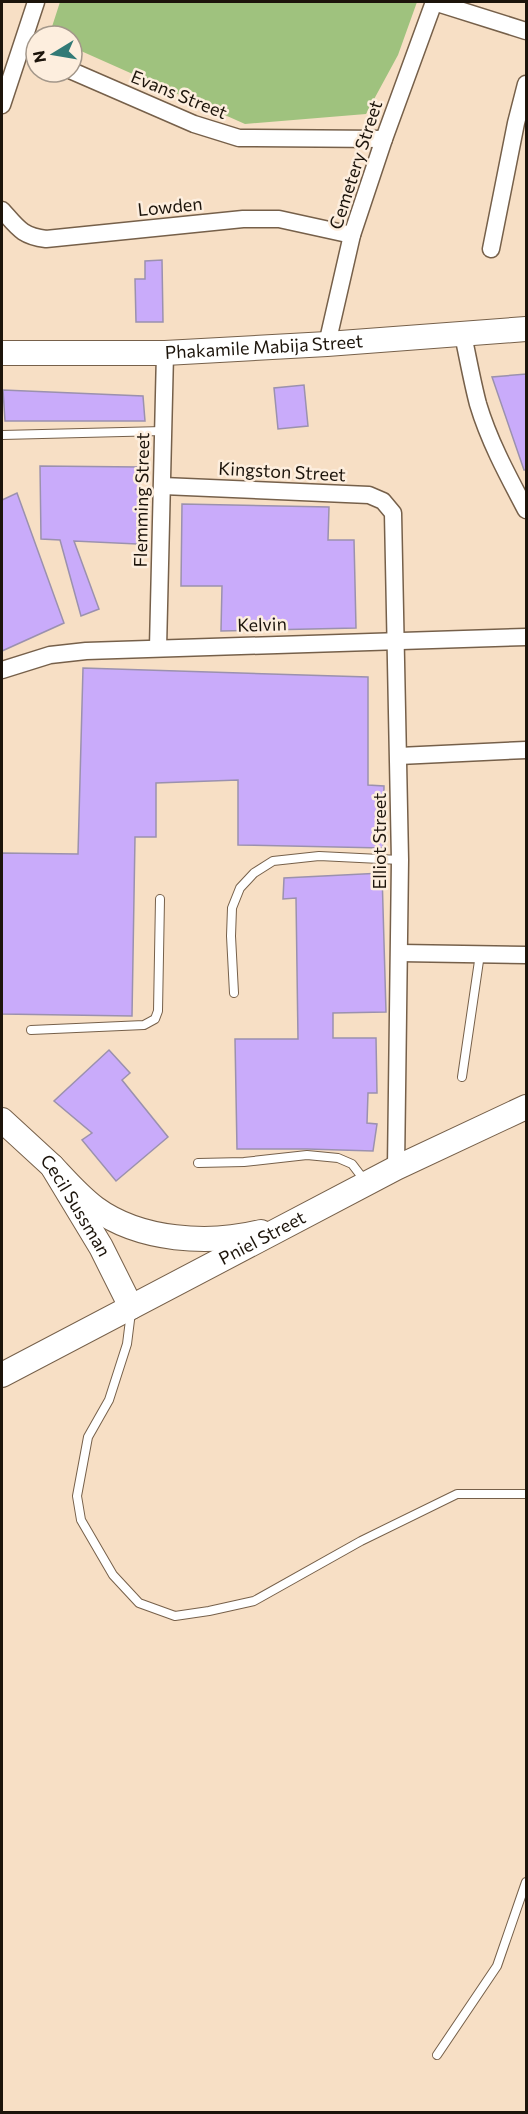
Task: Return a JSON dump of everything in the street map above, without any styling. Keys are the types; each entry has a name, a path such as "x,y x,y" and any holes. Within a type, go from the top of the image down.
{"street":[{"path":"32,24 36,2"},
{"path":"434,2 526,31"},
{"name":"Cemetery Street","path":"327,344 352,235 434,2"},
{"path":"2,105 24,60"},
{"name":"Evans Street","path":"84,76 194,124 239,138 384,139"},
{"path":"491,249 521,125 526,84"},
{"name":"Lowden","path":"2,210 20,230 30,237 46,239 243,219 279,219 352,235"},
{"name":"Phakamile Mabija Street","path":"2,352 165,353 463,335 526,329"},
{"path":"463,335 478,404 504,468 526,510"},
{"name":"Flemming Street","path":"158,648 165,353"},
{"name":"Kingston Street","path":"163,486 369,495 383,501 393,513"},
{"name":"Elliot Street","path":"393,513 400,860 396,1168"},
{"name":"Kelvin","path":"2,670 50,655 86,651 526,637"},
{"path":"399,756 526,750"},
{"path":"399,953 526,955"},
{"name":"Pniel Street","path":"2,1375 328,1206 396,1168 526,1107"},
{"name":"Cecil Sussman","path":"2,1119 52,1166 101,1247 131,1307"},
{"path":"52,1166 73,1189 97,1209 124,1223 183,1238 213,1239 243,1236 273,1229 328,1206"}],"lane":[{"path":"2,435 163,431"},
{"path":"234,993 232,908 240,888 254,873 273,861 319,856 400,860"},
{"path":"31,1030 144,1025 155,1019 158,1011 160,899"},
{"path":"462,1077 480,954"},
{"path":"198,1163 244,1162 307,1155 338,1158 352,1164 367,1184"},
{"path":"131,1307 127,1344 109,1400 88,1437 77,1496 81,1520 113,1575 139,1603 175,1616 209,1611 254,1600 361,1541 457,1494 526,1494"},
{"path":"437,2055 497,1966 526,1882"}],"green space":[{"path":"60,2 417,2 398,55 366,114 245,124 84,52 84,24 53,24"}],"building":[{"path":"162,260 163,322 136,322 135,279 145,279 145,261"},
{"path":"526,374 526,470 524,470 492,377"},
{"path":"304,385 308,426 278,429 274,388"},
{"path":"3,390 143,396 145,421 5,421"},
{"path":"40,466 140,467 137,544 74,541 99,609 81,616 60,540 41,539"},
{"path":"17,493 64,623 2,651 2,500"},
{"path":"182,504 329,507 328,540 354,540 356,628 221,631 222,586 181,586"},
{"path":"83,668 368,677 368,785 384,786 383,848 238,845 238,780 156,783 156,837 135,837 132,1016 2,1014 2,853 78,854"},
{"path":"382,873 386,1012 333,1013 333,1038 376,1038 377,1093 368,1093 367,1123 377,1124 373,1151 237,1149 235,1039 298,1039 296,898 283,899 284,878"},
{"path":"109,1050 130,1073 122,1080 168,1137 116,1181 82,1140 92,1133 54,1101"}]}
